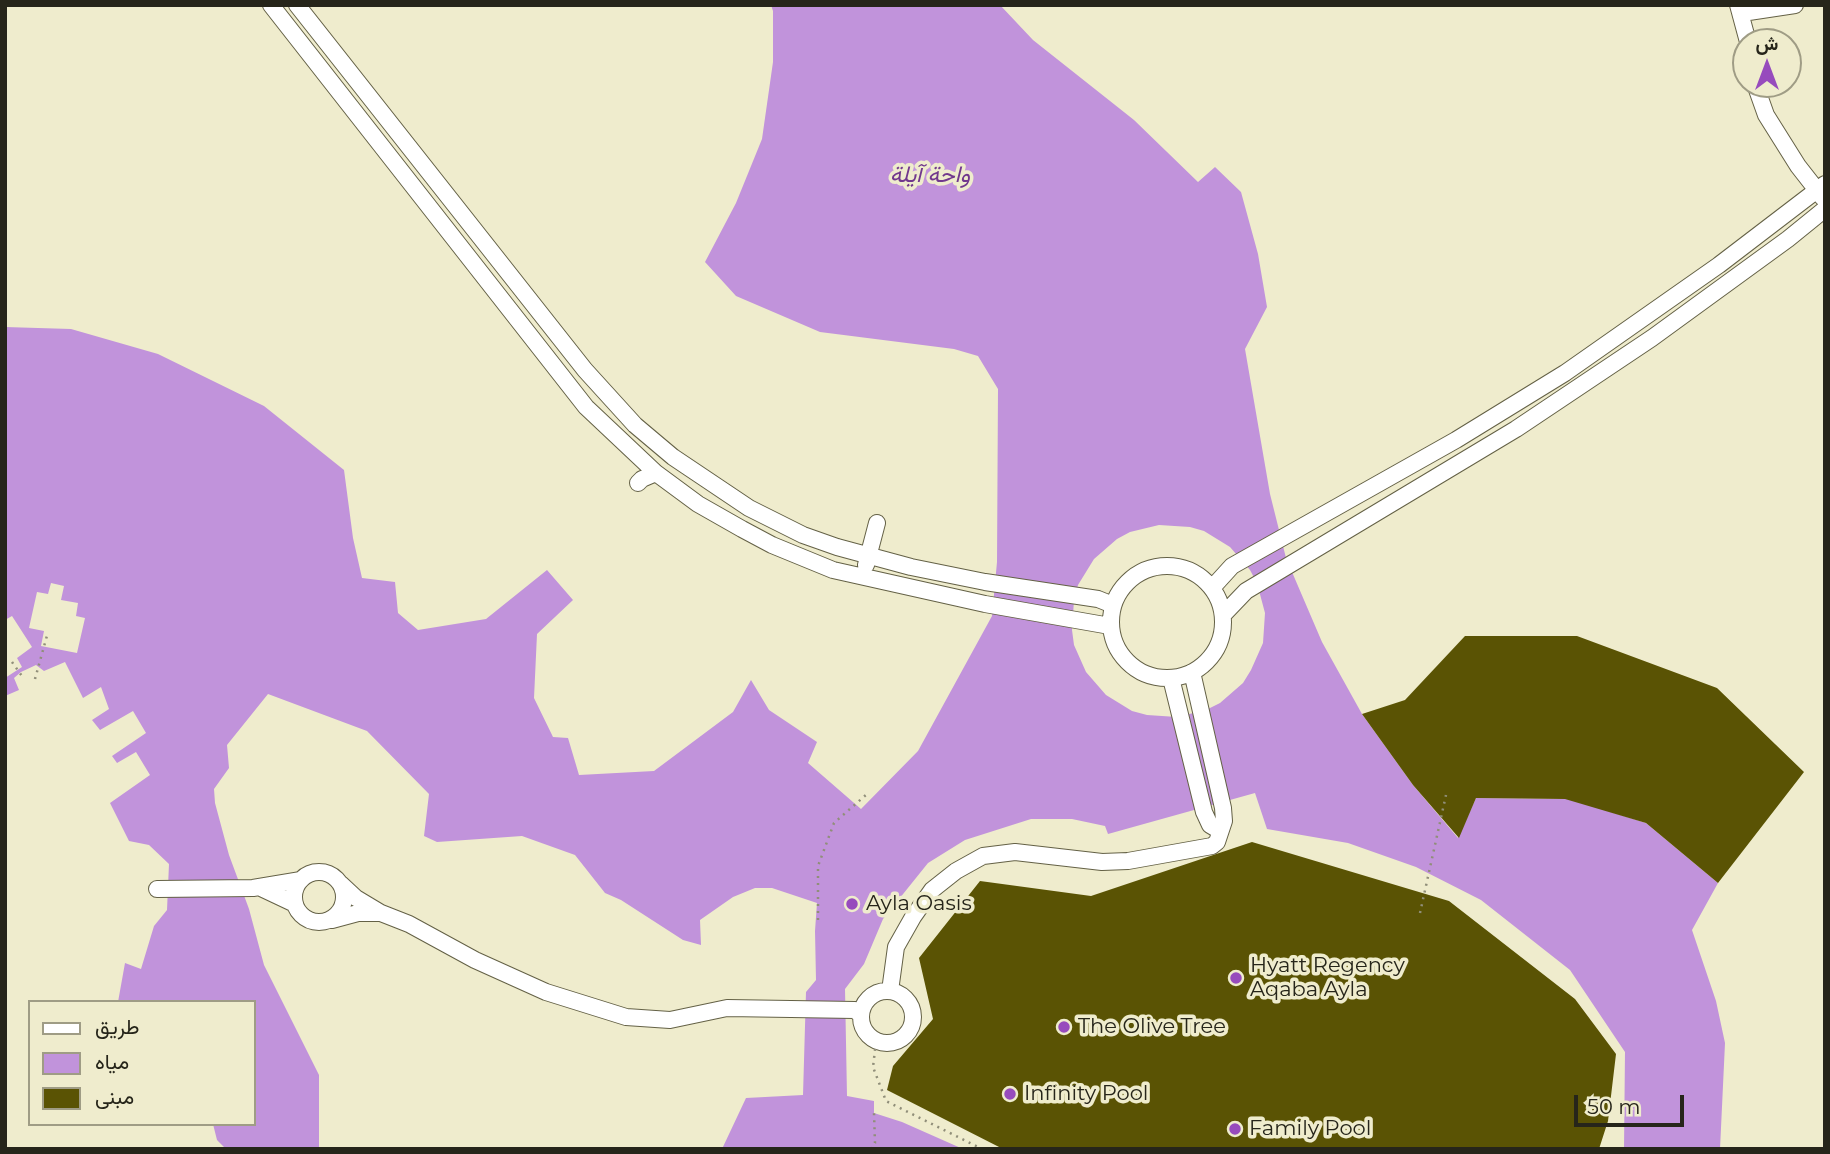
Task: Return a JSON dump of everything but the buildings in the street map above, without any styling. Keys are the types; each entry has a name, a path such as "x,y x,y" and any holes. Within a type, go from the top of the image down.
{"street":[{"path":"271,5 586,407 656,473 698,504 772,545 823,566 985,604 1104,624"},
{"path":"298,5 579,363 635,425 673,457 749,508 803,535 868,557 985,582 1106,602"},
{"path":"1745,28 1740,9 1796,5"},
{"path":"1212,588 1232,566 1542,387 1822,191 1798,166 1766,115 1760,98"},
{"path":"1223,615 1246,591 1516,429 1652,338 1825,209"},
{"path":"1774,224 1788,239"},
{"path":"638,483 656,473"},
{"path":"862,577 877,523"},
{"path":"1294,530 1306,554"},
{"path":"1173,566 1201,577 1212,588 1223,615 1223,632 1217,649 1193,679 1173,685 1130,664 1116,647 1104,624 1106,602 1130,579 1143,571 1173,566"},
{"path":"891,990 896,947 913,917 932,890 956,871 983,856 1015,852 1102,862 1128,861 1212,846 1217,842 1224,821 1223,807 1193,679"},
{"path":"1173,685 1204,812 1210,825 1220,831"},
{"path":"157,889 256,887 301,880 321,872 329,874 356,898 382,914 409,924 475,960 546,992 626,1017 670,1020 727,1008 804,1008 858,1012"},
{"path":"295,904 296,887 301,880"},
{"path":"330,921 344,905 341,884"},
{"path":"256,887 295,904 305,918 313,922 330,921 358,912 382,914"},
{"path":"891,990 908,1000 913,1009 914,1020 905,1038 896,1042 876,1042 867,1034 858,1012 870,996 891,990"}],"path":[{"path":"35,679 48,632"},
{"path":"12,662 24,679"},
{"path":"818,920 818,866 834,823 867,794"},
{"path":"1420,912 1446,794"},
{"path":"876,1042 873,1067 886,1101 982,1149"},
{"path":"871,1149 875,1143 874,1113"}],"water":[{"name":"واحة آيلة","path":"771,5 1000,5 1033,40 1134,120 1198,182 1215,167 1241,192 1258,254 1267,307 1245,349 1270,494 1286,558 1322,642 1362,714 1413,785 1458,838 1476,798 1570,799 1646,823 1718,883 1692,930 1716,1001 1725,1043 1720,1149 1624,1149 1625,1052 1570,970 1481,900 1416,867 1348,843 1267,829 1255,793 1108,834 1105,826 1072,819 1031,819 965,840 928,863 883,919 864,964 845,989 847,1096 874,1101 874,1113 902,1122 963,1149 722,1149 746,1098 803,1095 806,992 816,980 817,903 772,888 755,888 733,897 700,920 701,945 683,940 621,900 605,893 575,855 522,836 437,842 424,836 429,794 367,731 268,694 227,745 229,768 214,789 215,803 264,965 319,1075 319,1149 226,1149 217,1140 214,1126 256,1126 256,1000 118,1000 125,963 141,969 154,926 167,910 169,864 149,845 129,841 110,803 150,775 136,752 117,763 112,756 146,733 133,711 100,730 92,720 109,709 101,687 83,698 65,662 44,671 36,665 21,672 14,678 19,690 5,696 5,678 22,667 17,658 32,647 12,616 5,620 5,327 71,329 158,354 264,406 344,470 353,538 362,578 395,582 398,613 418,630 486,619 547,570 573,600 537,634 534,698 553,737 568,738 579,775 654,771 733,712 751,680 769,710 817,742 808,763 861,809 918,751 992,616 997,562 998,389 978,356 954,349 820,332 736,296 705,262 736,203 762,139 773,62","holes":["1159,525 1190,527 1204,531 1230,547 1250,570 1257,583 1265,613 1263,643 1243,683 1220,703 1206,710 1177,717 1132,711 1106,695 1086,672 1074,645 1072,630 1078,585 1094,559 1117,539 1130,532","51,583 64,586 61,600 78,603 76,616 85,618 77,653 41,646 44,631 29,628 37,592 48,594"]}],"place":[{"name":"Ayla Oasis","path":"852,904"},
{"name":"Hyatt Regency Aqaba Ayla","path":"1236,978"},
{"name":"The Olive Tree","path":"1064,1027"},
{"name":"Infinity Pool","path":"1010,1094"},
{"name":"Family Pool","path":"1235,1129"}]}
